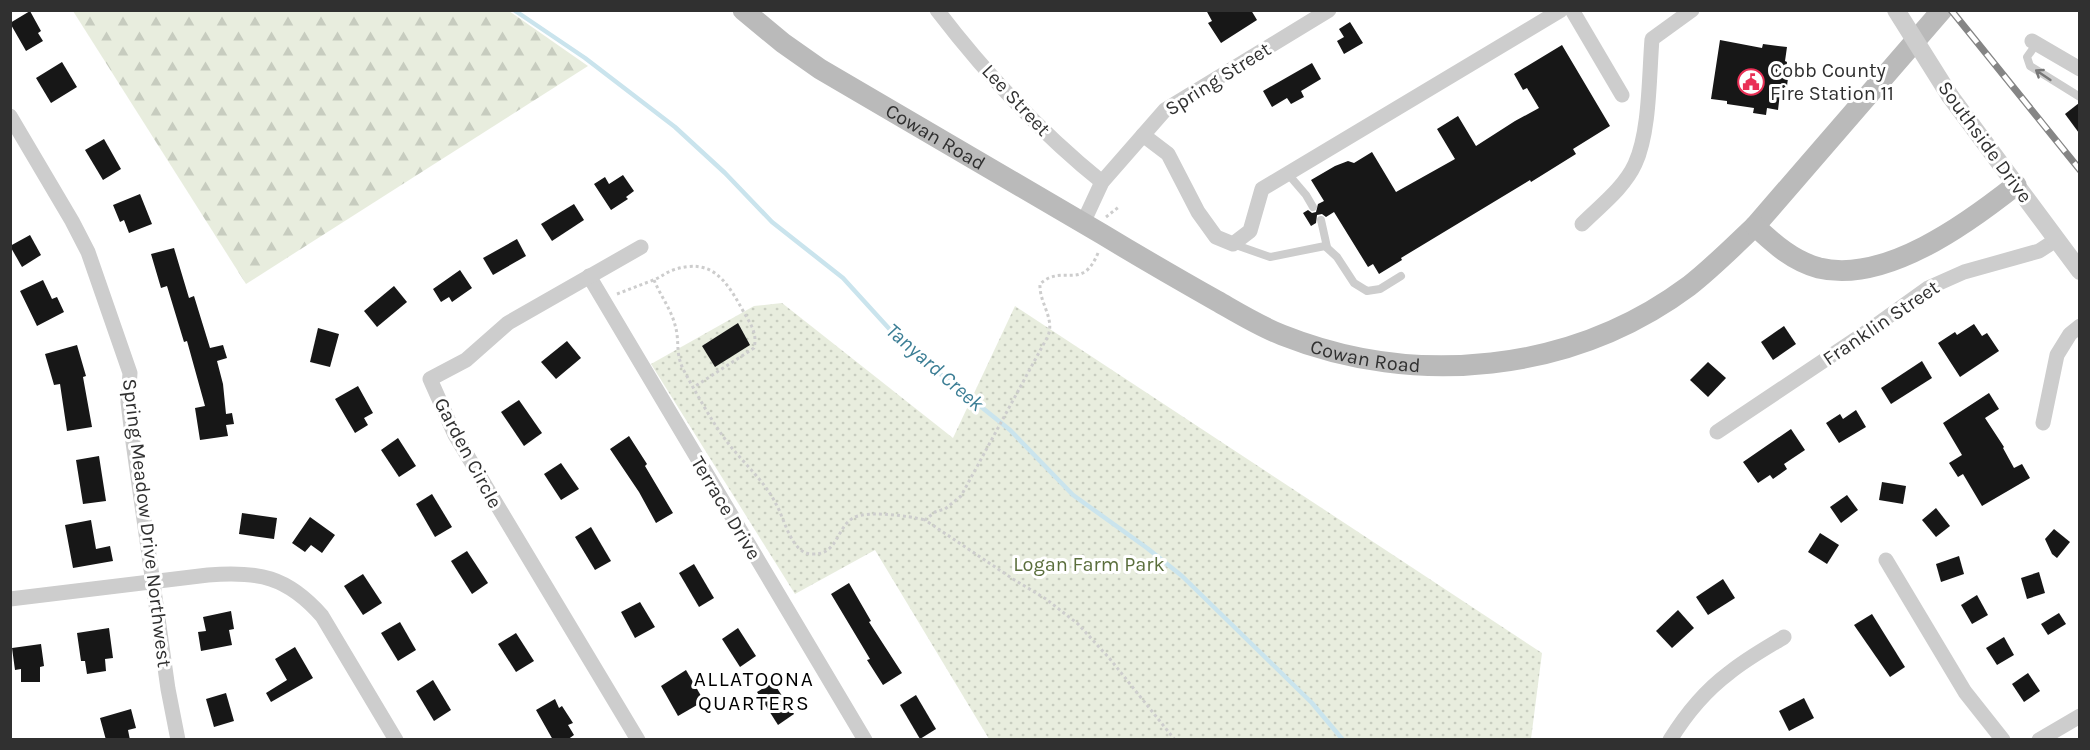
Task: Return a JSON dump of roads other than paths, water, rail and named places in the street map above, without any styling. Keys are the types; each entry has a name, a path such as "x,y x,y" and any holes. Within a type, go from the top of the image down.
{"main road":[{"name":"Cowan Road","path":"743,10 783,43 820,69 1235,311 1280,334 1326,351 1373,361 1419,366 1466,366 1532,357 1595,337 1624,325 1688,286 1722,258 1755,226 1942,10"},
{"path":"1755,226 1779,248 1809,264 1837,271 1857,270 1920,248 1964,223 2016,185"}],"street":[{"name":"Lee Street","path":"937,10 1008,97 1102,182"},
{"name":"Spring Street","path":"1090,227 1102,182 1165,110 1329,10"},
{"path":"1143,135 1168,154 1198,212 1215,237 1233,244 1250,231 1262,189 1561,10"},
{"path":"1572,10 1622,95"},
{"path":"1582,224 1615,191 1635,165 1644,126 1652,39 1692,10"},
{"name":"Southside Drive","path":"1896,10 1950,96 2079,271"},
{"path":"2034,42 2079,69"},
{"name":"Spring Meadow Drive Northwest","path":"10,116 88,252 130,373 128,402 168,689 178,740"},
{"name":"Franklin Street","path":"1717,432 1928,288 1964,272 2039,252 2056,240"},
{"name":"Garden Circle","path":"638,740 455,435 430,379 466,360 508,323 641,247"},
{"name":"Terrace Drive","path":"589,276 865,740"},
{"path":"2043,423 2057,355 2070,334 2079,326"},
{"path":"1886,560 1965,692 2003,740"},
{"path":"10,599 208,575 238,573 268,577 288,586 307,599 322,616 396,740"},
{"path":"1670,740 1697,701 1711,688 1729,672 1784,637"},
{"path":"2039,740 2079,716"}],"lane":[{"path":"2034,42 2026,57 2030,66 2079,97"},
{"path":"1288,174 1313,207"},
{"path":"1321,220 1327,247 1337,257 1354,283 1367,291 1380,289 1401,276"},
{"path":"1233,244 1270,257 1327,247"}],"waterway":[{"name":"Tanyard Creek","path":"514,10 585,58 675,127 725,173 772,222 843,278 904,345 1010,430 1073,495 1182,576 1312,703 1343,740"}],"railway":[{"path":"1951,10 2080,170"}],"place":[{"name":"Cobb County Fire Station 11","path":"1751,82"}],"district":[{"name":"ALLATOONA QUARTERS","path":"754,691"}],"park label":[{"name":"Logan Farm Park","path":"1089,564"}]}
